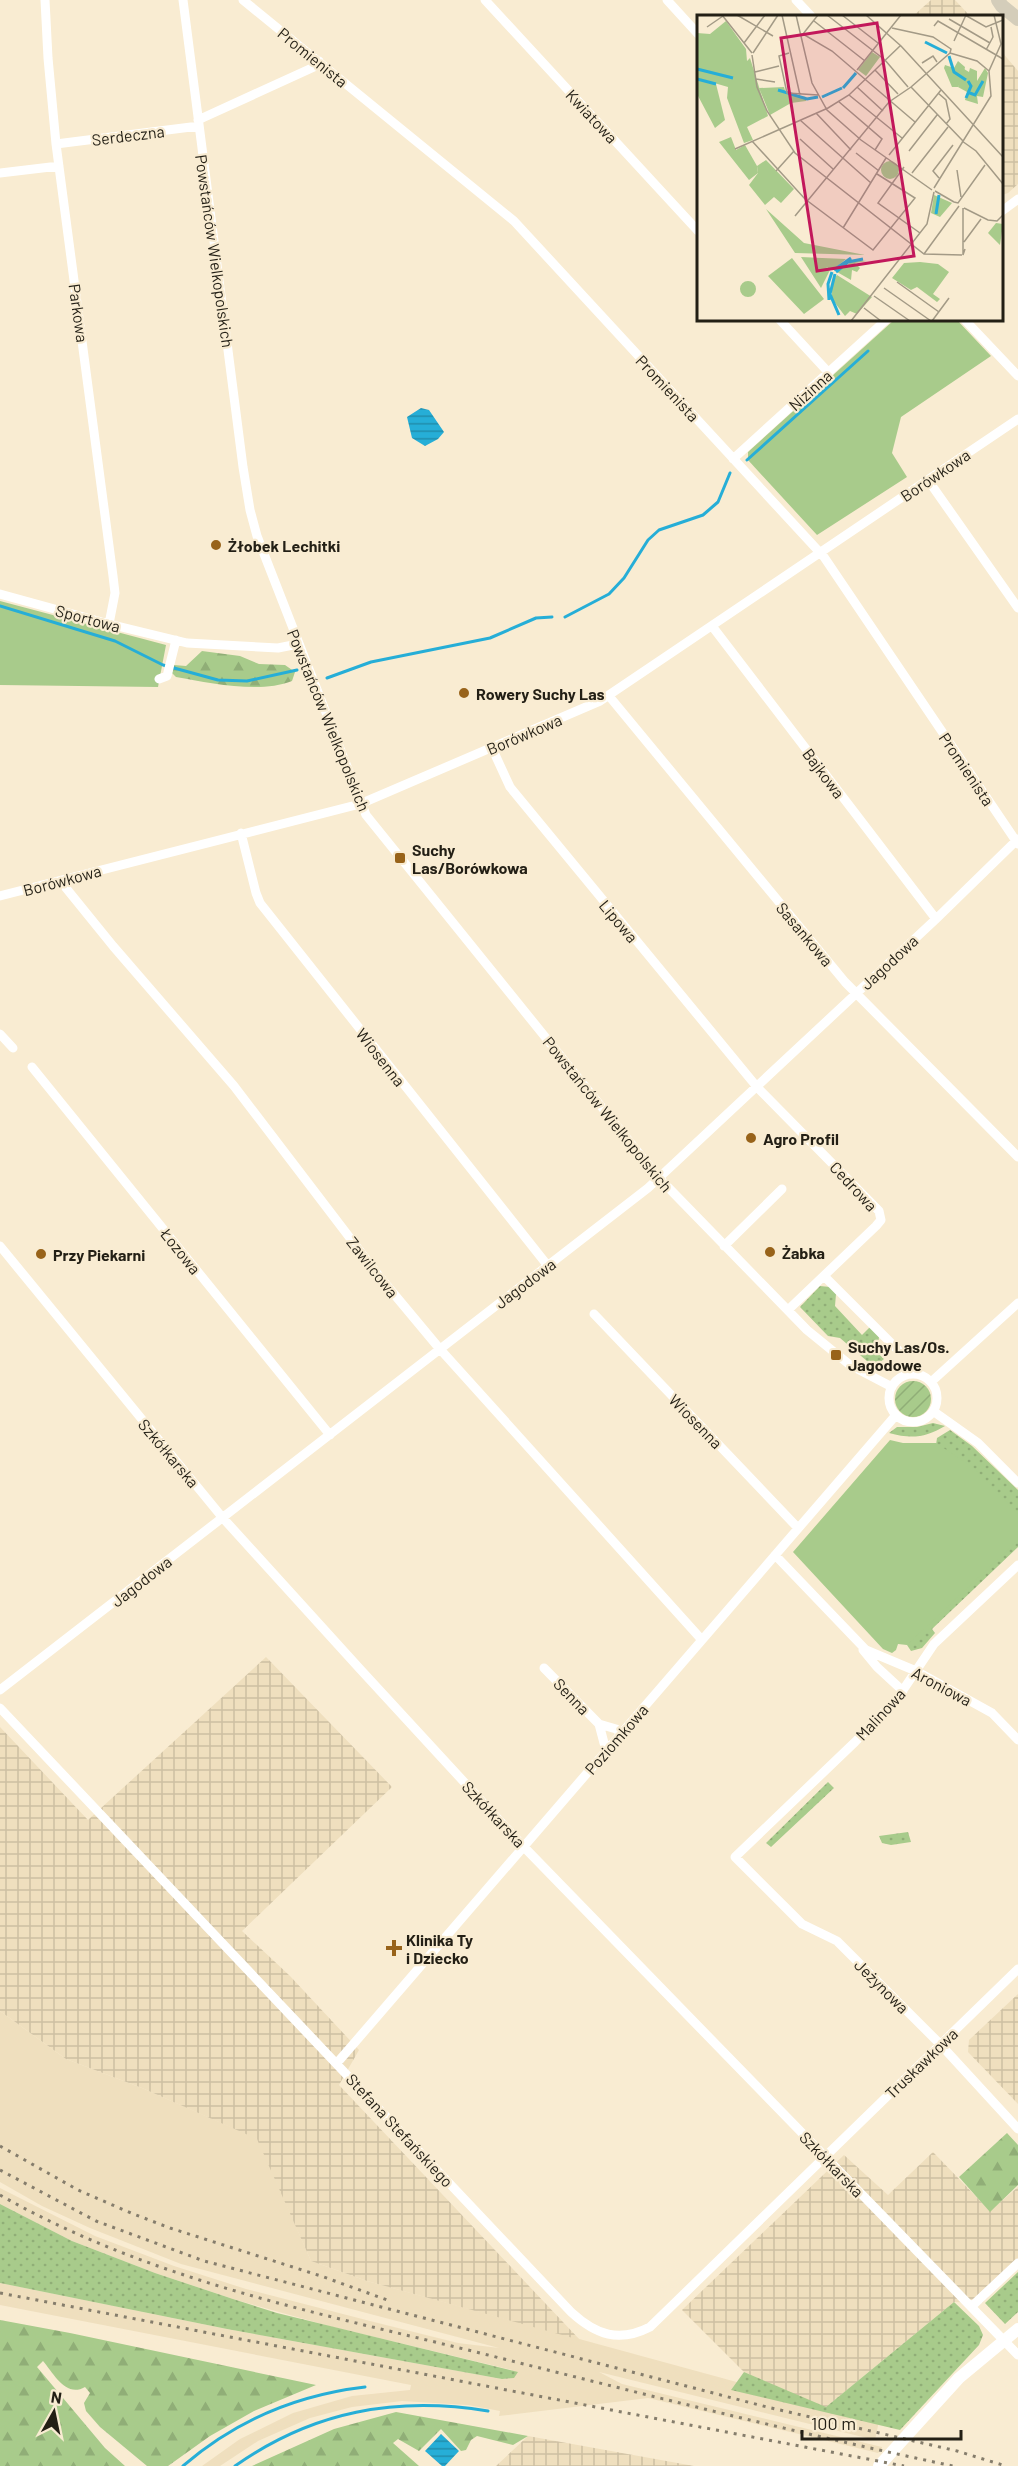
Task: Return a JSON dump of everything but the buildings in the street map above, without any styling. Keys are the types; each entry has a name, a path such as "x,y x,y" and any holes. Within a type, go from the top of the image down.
{"main road":[{"path":"998,0 1018,18"},
{"path":"1007,0 1018,18"}],"street":[{"name":"Parkowa","path":"45,0 56,144 115,593 109,624"},
{"name":"Powstańców Wielkopolskich","path":"186,0 199,123 250,510 257,536 360,804 366,815 659,1179 788,1310 836,1355 873,1379 892,1387"},
{"name":"Promienista","path":"243,0 514,221 820,552 1017,842"},
{"name":"Kwiatowa","path":"485,0 697,229"},
{"path":"667,0 697,32"},
{"path":"796,0 811,15"},
{"name":"Serdeczna","path":"56,144 199,123 314,67 319,61"},
{"path":"0,173 59,166"},
{"path":"1003,210 1018,199"},
{"path":"781,321 829,373"},
{"name":"Nizinna","path":"733,459 885,321"},
{"path":"966,321 1018,376"},
{"name":"Borówkowa","path":"0,896 360,804 609,696 1018,419"},
{"path":"928,480 1018,608"},
{"name":"Sportowa","path":"0,594 109,624 199,644 278,648 298,644"},
{"name":"Bajkowa","path":"712,626 936,920"},
{"path":"163,676 171,660 176,640"},
{"name":"Sasankowa","path":"609,696 856,994 1018,1157"},
{"name":"Lipowa","path":"492,748 510,787 757,1087"},
{"name":"Wiosenna","path":"241,833 260,903 548,1266"},
{"name":"Jagodowa","path":"0,1690 659,1179 1017,842"},
{"name":"Zawilcowa","path":"63,880 66,888 113,946 234,1086 379,1276 440,1348 702,1640"},
{"path":"0,1034 13,1048"},
{"name":"Łozowa","path":"33,1067 330,1435"},
{"name":"Cedrowa","path":"757,1087 879,1210 881,1220 788,1310"},
{"path":"724,1246 782,1189"},
{"name":"Szkółkarska","path":"0,1246 222,1517 524,1846 1018,2355"},
{"path":"824,1276 898,1350"},
{"path":"931,1382 1018,1303"},
{"name":"Wiosenna","path":"594,1314 798,1528"},
{"path":"910,1375 925,1377 931,1382 937,1399 928,1417 908,1422 896,1415 889,1399 892,1387 903,1377 910,1375"},
{"path":"933,1411 978,1443 1018,1484"},
{"name":"Poziomkowa","path":"337,2063 896,1415"},
{"name":"Aroniowa","path":"775,1555 858,1643 877,1667 903,1691"},
{"name":"Malinowa","path":"735,1857 855,1742 903,1691 934,1644 1018,1565"},
{"name":"Aroniowa","path":"858,1643 888,1661 916,1671 992,1713 1018,1740"},
{"name":"Senna","path":"544,1668 598,1724 604,1743 609,1747"},
{"name":"Stefana Stefańskiego","path":"0,1708 583,2323 609,2334 622,2336 635,2335 650,2327 825,2157"},
{"name":"Senna","path":"598,1724 616,1729 621,1733"},
{"name":"Jeżynowa","path":"735,1857 802,1924 837,1941 940,2044 1018,2129"},
{"name":"Truskawkowa","path":"825,2157 1018,1969"},
{"path":"971,2307 1018,2263"},
{"path":"879,2466 944,2393 1018,2329"}],"shaded area":[{"path":"931,0 955,0 969,15 914,15"},
{"path":"1003,53 1018,71 1018,184 1003,195"},
{"path":"266,1657 392,1787 242,1931 290,1976 359,2050 339,2085 580,2340 367,2281 311,2261 257,2139 142,2088 66,2059 0,2011 0,1727 88,1820"},
{"path":"1018,1994 1018,2104 968,2052 969,2040"},
{"path":"0,2011 66,2059 142,2088 258,2139 311,2261 367,2281 879,2421 875,2440 599,2372 622,2384 882,2447 882,2449 878,2453 648,2398 499,2416 500,2411 468,2405 402,2401 352,2407 310,2418 258,2441 220,2466 202,2466 240,2439 293,2413 352,2396 410,2390 411,2385 0,2305 0,2283 227,2329 502,2379 514,2378 512,2370 329,2326 233,2299 155,2273 72,2241 0,2204 0,2188 95,2236 174,2266 246,2289 370,2321 458,2343 499,2348 181,2264 90,2228 42,2206 0,2182"},
{"path":"933,2152 990,2211 1018,2187 1018,2266 982,2303 954,2302 825,2408 744,2372 682,2310 844,2155 888,2195"},
{"path":"528,2436 694,2466 496,2466"}],"green space":[{"path":"893,321 958,321 991,356 901,417 892,453 907,477 817,535 748,460 748,452"},
{"path":"0,601 166,645 158,687 0,685"},
{"path":"202,651 240,656 259,664 285,665 295,672 292,681 265,687 219,684 176,677 172,673 174,665 186,666"},
{"path":"820,1286 830,1287 836,1294 835,1306 862,1335 870,1327 879,1337 877,1352 884,1359 874,1367 840,1338 828,1336 800,1307"},
{"path":"913,1381 925,1387 931,1399 925,1411 913,1417 901,1411 895,1399 901,1387"},
{"path":"933,1423 945,1426 918,1436 889,1433 897,1427 917,1427"},
{"path":"950,1430 972,1446 1018,1490 1018,1547 932,1629 935,1633 922,1648 911,1651 907,1645 937,1438"},
{"path":"890,1440 903,1443 936,1443 974,1468 1018,1514 1018,1540 907,1645 898,1644 892,1653 883,1649 793,1552"},
{"path":"828,1782 834,1788 771,1847 766,1843"},
{"path":"908,1832 911,1842 891,1845 882,1843 879,1836"},
{"path":"1007,2133 1018,2145 1018,2185 990,2212 959,2177"},
{"path":"0,2204 72,2241 155,2273 233,2299 277,2313 518,2372 514,2378 502,2379 227,2329 0,2283"},
{"path":"1018,2272 1018,2312 1005,2324 985,2303"},
{"path":"954,2302 979,2326 983,2335 979,2345 900,2430 731,2390 744,2372 826,2407"},
{"path":"0,2320 316,2385 254,2411 210,2436 168,2466 147,2466 100,2427 86,2411 84,2403 90,2393 85,2387 78,2390 66,2387 43,2361 37,2367 105,2448 125,2466 0,2466"},
{"path":"396,2412 528,2436 513,2445 477,2436 471,2440 466,2450 461,2451 441,2429 419,2451 398,2439 393,2443 419,2466 252,2466 334,2429"}],"water":[{"path":"421,408 429,410 444,432 438,439 425,446 412,438 407,417"},
{"path":"441,2434 459,2451 445,2466 425,2451"}],"waterway":[{"path":"747,460 868,351"},
{"path":"565,617 609,594 624,578 648,540 659,530 703,515 718,502 730,473"},
{"path":"0,606 115,641 163,665 218,680 247,681 297,670"},
{"path":"327,678 371,662 490,638 536,618 552,617"},
{"path":"183,2466 224,2436 268,2413 315,2396 365,2387"},
{"path":"235,2466 264,2447 294,2432 325,2420 356,2412 388,2407 421,2406 488,2411"}],"railway":[{"path":"0,2146 78,2190 131,2213 390,2301"},
{"path":"0,2170 96,2221 204,2261 767,2407 957,2451 1006,2466"},
{"path":"0,2195 56,2224 113,2249 230,2290 350,2322 712,2411 953,2466"},
{"path":"0,2293 904,2466"}],"place":[{"name":"Żłobek Lechitki","path":"216,545"},
{"name":"Rowery Suchy Las","path":"464,693"},
{"name":"Suchy Las/Borówkowa","path":"400,858"},
{"name":"Agro Profil","path":"751,1138"},
{"name":"Żabka","path":"770,1252"},
{"name":"Przy Piekarni","path":"41,1254"},
{"name":"Suchy Las/Os. Jagodowe","path":"836,1355"},
{"name":"Klinika Ty i Dziecko","path":"394,1948"}]}
